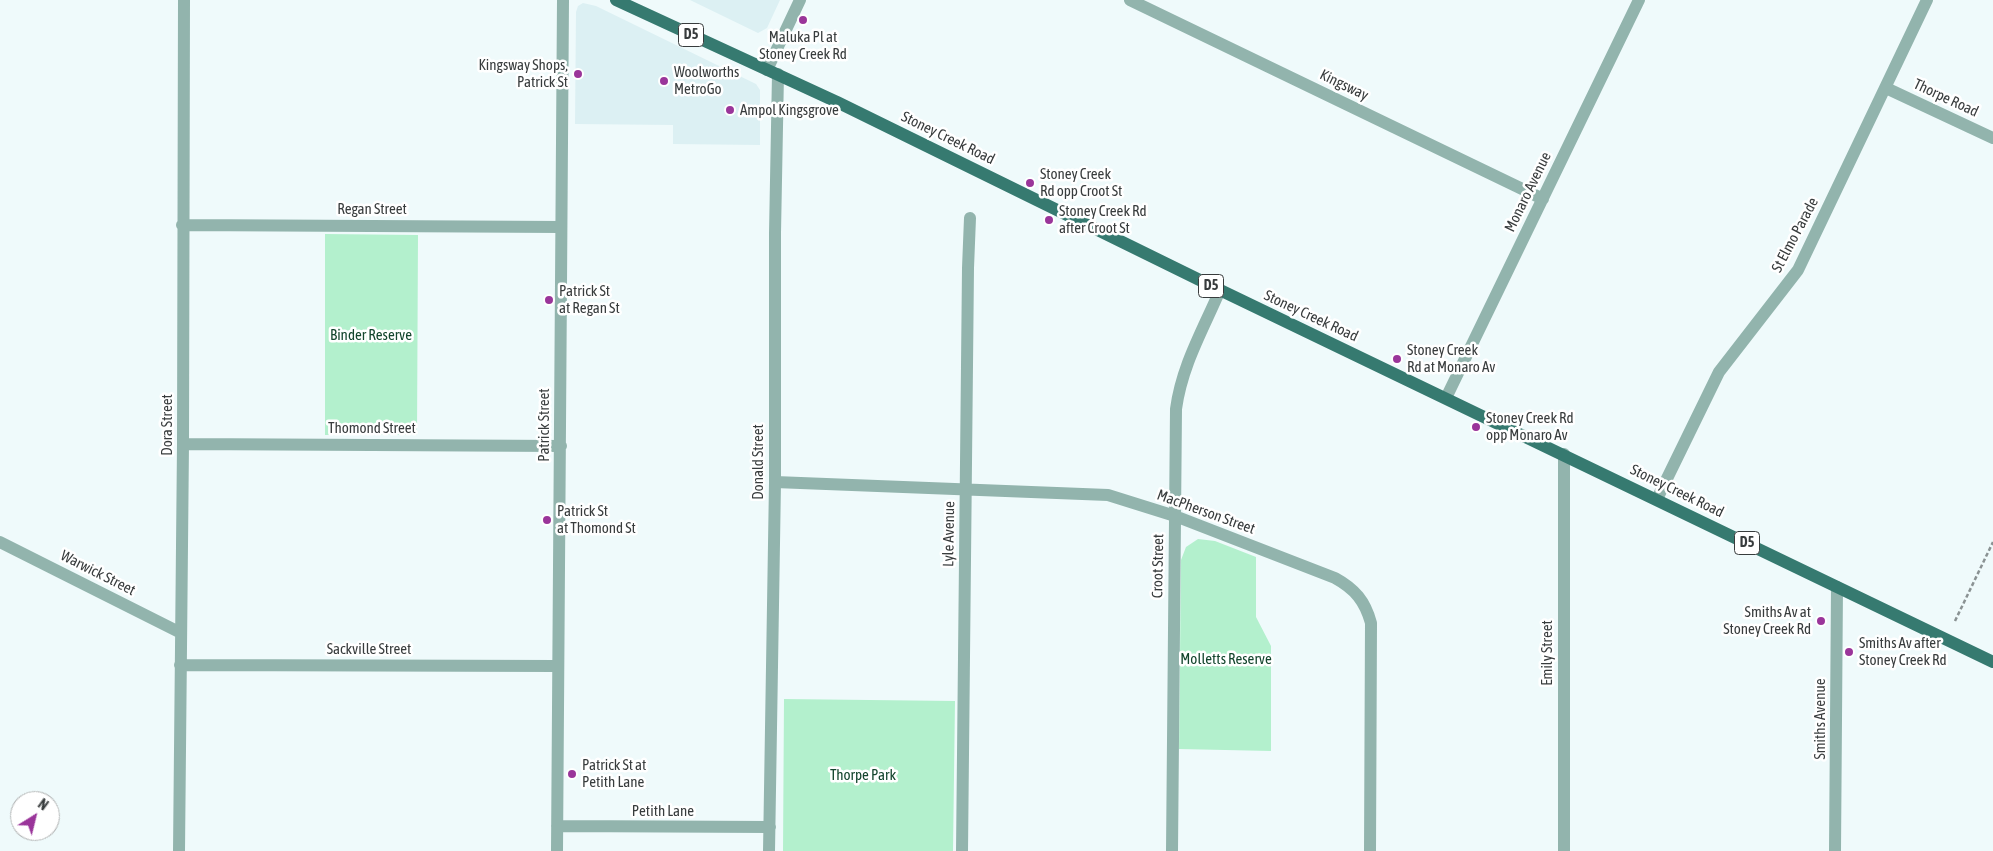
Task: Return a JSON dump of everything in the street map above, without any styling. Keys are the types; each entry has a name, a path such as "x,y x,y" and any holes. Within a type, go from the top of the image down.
{"main road":[{"name":"Stoney Creek Road","path":"616,0 773,72 1220,290 1993,662"}],"street":[{"name":"Dora Street","path":"179,851 183,444 184,0"},
{"name":"Patrick Street","path":"557,851 563,0"},
{"path":"773,72 800,0"},
{"name":"Kingsway","path":"1130,0 1543,199"},
{"name":"St Elmo Parade","path":"1657,499 1719,372 1798,270 1928,0"},
{"name":"Monaro Avenue","path":"1446,398 1543,199 1636,1"},
{"name":"Donald Street","path":"769,851 775,482 773,72"},
{"name":"Thorpe Road","path":"1886,88 1993,138"},
{"name":"Lyle Avenue","path":"962,851 970,218"},
{"name":"Regan Street","path":"182,225 561,227"},
{"name":"Croot Street","path":"1172,851 1176,409 1185,366 1220,290"},
{"name":"Thomond Street","path":"183,444 561,446"},
{"name":"Emily Street","path":"1564,454 1564,851"},
{"name":"MacPherson Street","path":"775,482 1108,495 1175,516 1335,578 1348,586 1359,596 1367,608 1371,623 1370,851"},
{"name":"Warwick Street","path":"0,542 181,633"},
{"name":"Smiths Avenue","path":"1835,851 1837,587"},
{"name":"Sackville Street","path":"180,665 557,666"},
{"name":"Petith Lane","path":"557,826 770,827"}],"path":[{"path":"1955,621 1993,542"}],"shaded area":[{"path":"690,0 780,0 767,28 758,33"},
{"path":"583,3 596,6 756,84 760,90 760,145 673,144 673,125 575,124 576,12 578,6"}],"green space":[{"name":"Binder Reserve","path":"325,234 418,235 417,435 325,435"},
{"name":"Molletts Reserve","path":"1198,539 1215,541 1256,557 1256,617 1271,646 1271,751 1179,749 1181,560 1186,547"},
{"name":"Thorpe Park","path":"784,699 955,701 953,851 783,851"}],"place":[{"name":"Maluka Pl at Stoney Creek Rd","path":"803,20"},
{"name":"Kingsway Shops, Patrick St","path":"578,74"},
{"name":"Woolworths MetroGo","path":"664,81"},
{"name":"Ampol Kingsgrove","path":"730,110"},
{"name":"Stoney Creek Rd opp Croot St","path":"1030,183"},
{"name":"Stoney Creek Rd after Croot St","path":"1049,220"},
{"name":"Patrick St at Regan St","path":"549,300"},
{"name":"Stoney Creek Rd at Monaro Av","path":"1397,359"},
{"name":"Stoney Creek Rd opp Monaro Av","path":"1476,427"},
{"name":"Patrick St at Thomond St","path":"547,520"},
{"name":"Smiths Av at Stoney Creek Rd","path":"1821,621"},
{"name":"Smiths Av after Stoney Creek Rd","path":"1849,652"},
{"name":"Patrick St at Petith Lane","path":"572,774"}]}
